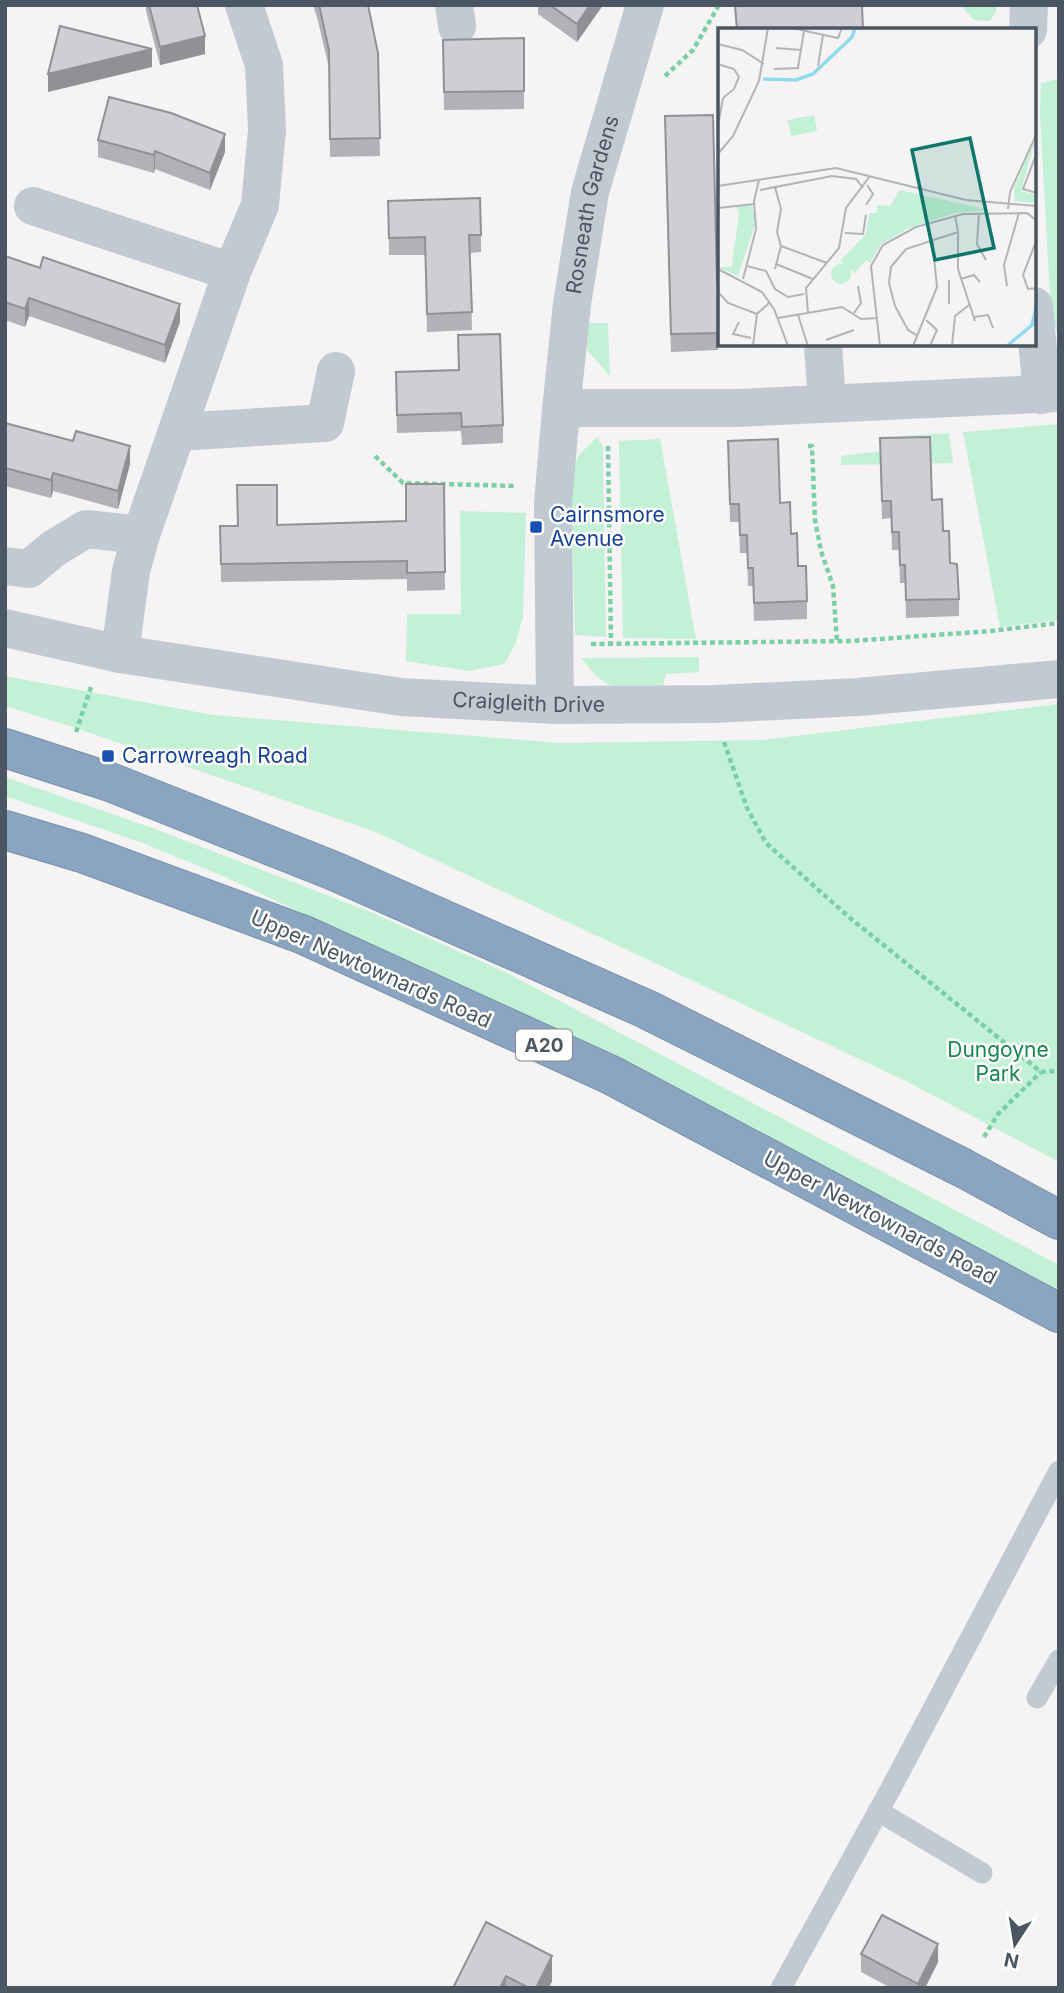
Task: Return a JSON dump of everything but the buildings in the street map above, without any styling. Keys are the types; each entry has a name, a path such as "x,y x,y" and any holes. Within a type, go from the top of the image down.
{"highway":[{"path":"5,748 110,782 334,871 646,1009 963,1168 1059,1220"},
{"name":"Upper Newtownards Road","path":"5,830 82,853 304,935 611,1075 1059,1313"}],"street":[{"path":"111,652 141,535 232,272 260,205 267,130 264,65 244,5"},
{"name":"Rosneath Gardens","path":"561,410 572,304 590,192 645,5"},
{"path":"1028,28 1029,5"},
{"path":"33,206 232,272"},
{"path":"555,705 553,503 561,410 737,408 1050,394 1036,317"},
{"path":"823,346 827,403"},
{"path":"177,432 325,423 336,371"},
{"path":"5,566 29,569 86,529 141,535"},
{"name":"Craigleith Drive","path":"5,628 111,652 401,697 555,705 715,704 858,697 1059,680"}],"lane":[{"path":"781,1988 1059,1471"},
{"path":"1037,1698 1059,1660"},
{"path":"878,1811 982,1873"}],"path":[{"path":"663,78 693,50 719,5"},
{"path":"608,436 611,643"},
{"path":"799,446 812,446 815,520 821,551 833,586 837,641"},
{"path":"375,456 403,483 530,487"},
{"path":"582,644 837,641 990,631 1059,623"},
{"path":"76,732 111,652"},
{"path":"715,704 724,745 742,795 766,843 850,918 1041,1072"},
{"path":"981,1142 999,1114 1041,1072 1059,1071"}],"green space":[{"path":"963,5 996,5 996,12 990,21 974,20"},
{"path":"1059,79 1058,335 1051,314 1040,114 1041,83"},
{"path":"588,323 608,323 610,376 587,350"},
{"path":"1059,424 1059,620 1000,627 963,432"},
{"path":"949,433 953,463 841,465 841,456 881,451 902,436"},
{"path":"597,437 603,446 606,637 575,635 571,474 579,455"},
{"path":"660,439 696,639 623,638 619,441"},
{"path":"460,511 526,513 523,617 515,645 504,664 469,671 406,661 407,614 461,614"},
{"path":"699,657 699,672 666,674 663,685 611,686 596,676 581,658"},
{"name":"Dungoyne Park","path":"5,676 213,715 560,743 762,740 1059,704 1059,1162 906,1081 376,832 5,706"},
{"path":"5,777 158,830 373,913 505,972 1059,1265 1059,1290 664,1083 225,877 143,843 5,796"}],"place":[{"name":"Cairnsmore Avenue","path":"536,527"},
{"name":"Carrowreagh Road","path":"108,756"}]}
